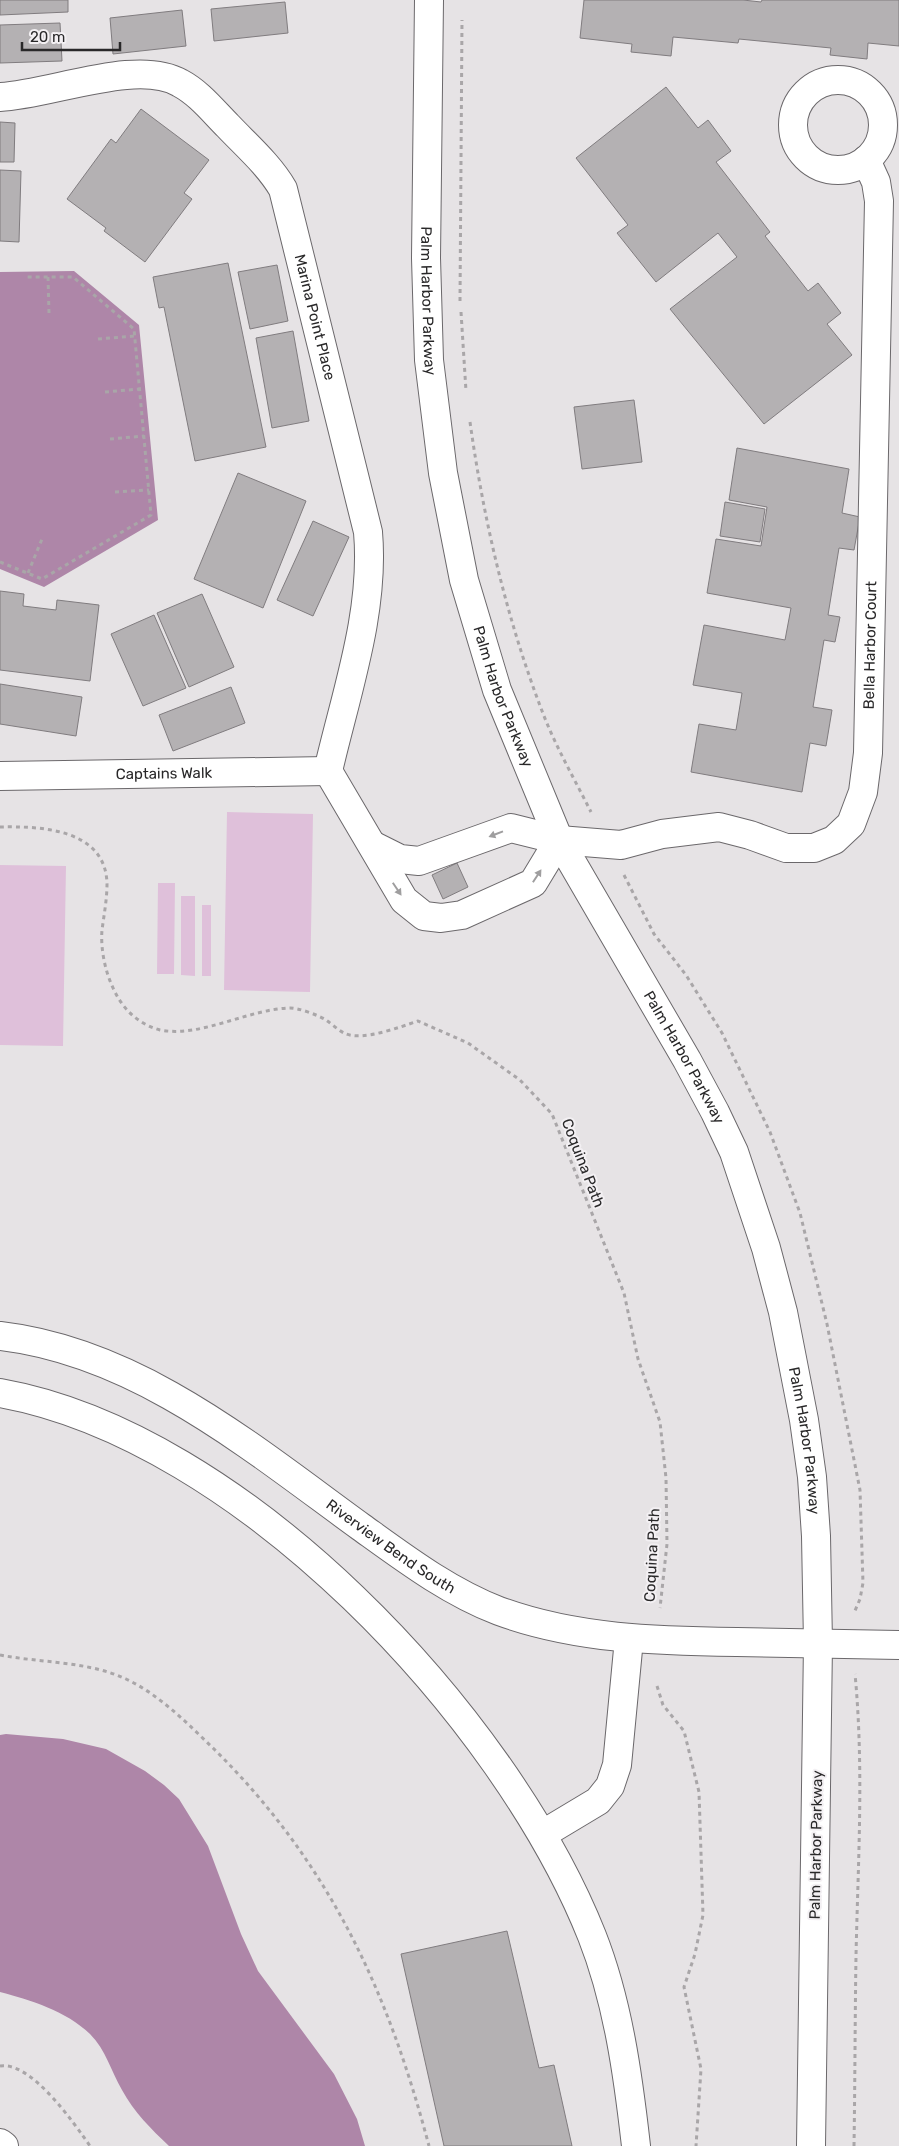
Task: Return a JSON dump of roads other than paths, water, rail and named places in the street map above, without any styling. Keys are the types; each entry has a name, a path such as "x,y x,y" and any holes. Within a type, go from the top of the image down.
{"street":[{"name":"Palm Harbor Parkway","path":"429,0 427,310 429,360 443,473 464,580 497,690 559,840 711,1103 734,1152 747,1189 783,1312 804,1420 812,1477 816,1536 818,1644 811,2146"},
{"name":"Marina Point Place","path":"0,97 28,94 132,74 152,74 171,78 188,87 204,102 274,174 284,189 370,546 370,577 362,627 328,771"},
{"name":"Bella Harbor Court","path":"374,846 400,859 420,861 511,828 559,840 621,845 662,834 719,827 750,835 786,848 807,848 825,844 838,837 851,824 858,810 863,792 868,753 879,201 876,182 866,160"},
{"path":"328,771 374,846 390,878 404,900 424,916 441,918 462,915 486,906 533,883 559,840"},
{"name":"Captains Walk","path":"0,776 328,771"},
{"name":"Riverview Bend South","path":"0,1336 37,1342 90,1358 172,1397 250,1446 394,1551 472,1599 499,1611 550,1626 629,1639 899,1645"},
{"path":"0,1393 55,1405 116,1428 185,1467 244,1506 341,1588 425,1674 487,1749 543,1834 560,1865 592,1937 610,1996 621,2043 636,2146"},
{"path":"543,1834 598,1801 612,1780 619,1754 629,1639"},
{"path":"0,2143 4,2146"}]}
